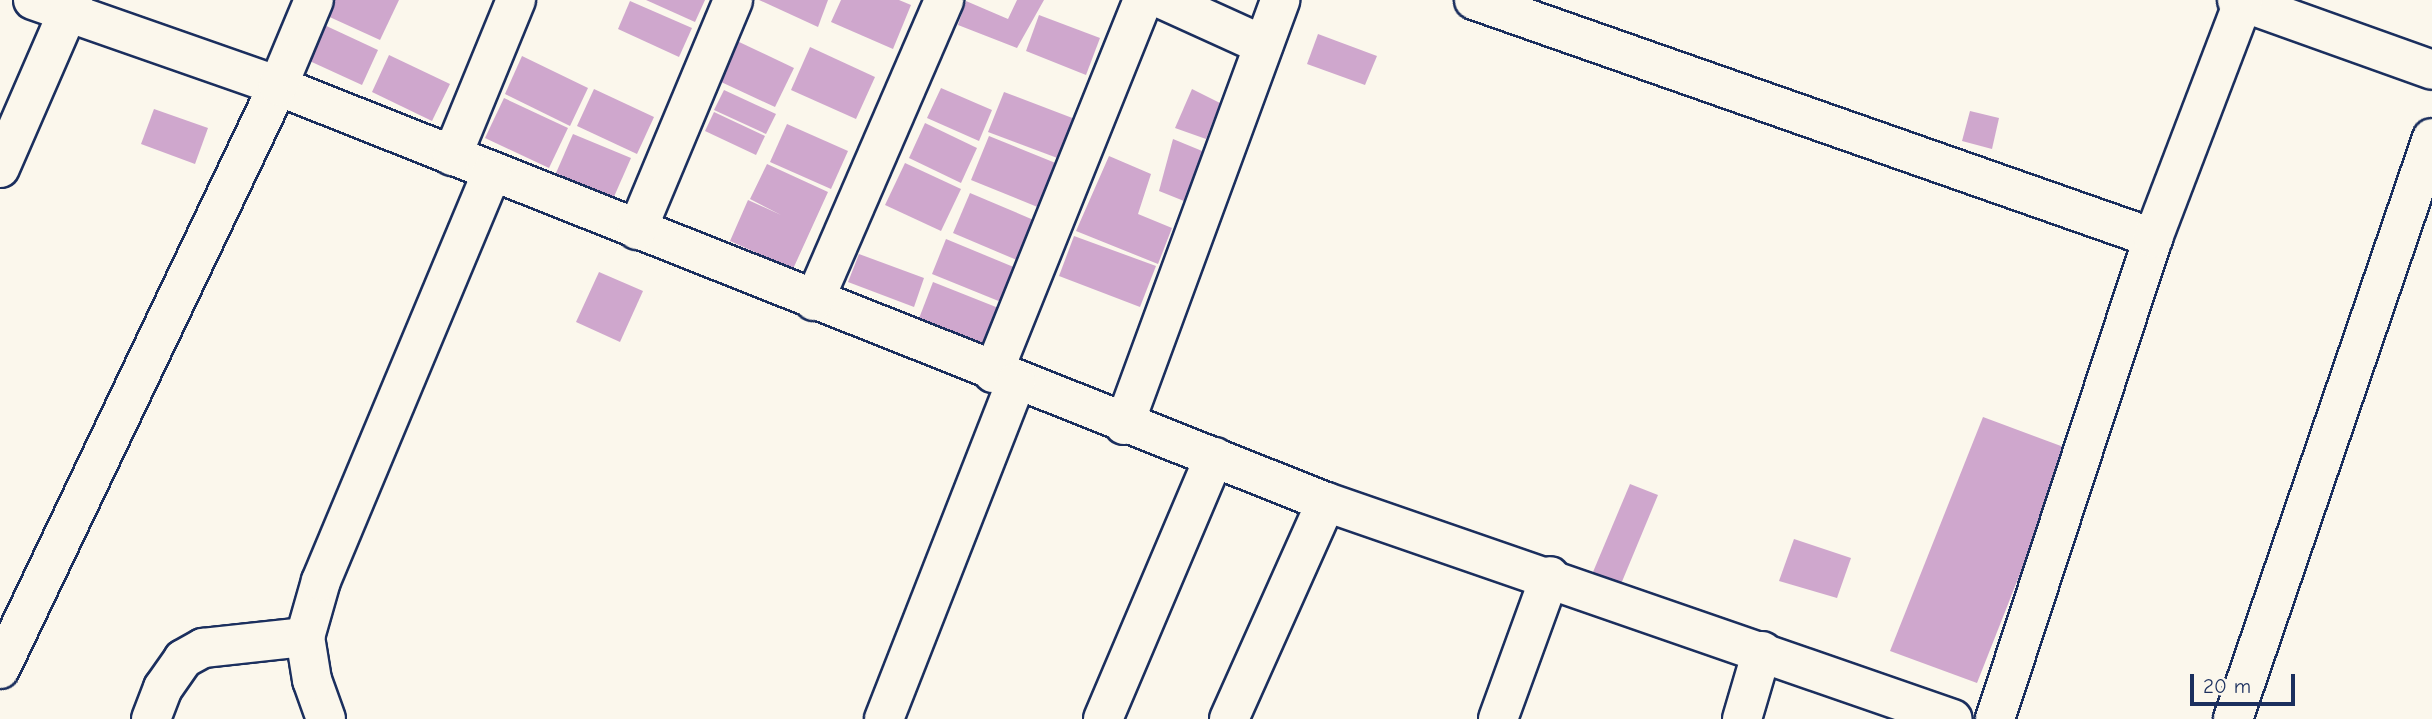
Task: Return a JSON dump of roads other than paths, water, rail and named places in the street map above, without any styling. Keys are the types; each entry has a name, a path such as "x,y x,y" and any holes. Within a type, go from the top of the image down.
{"street":[{"path":"0,669 278,86 314,0"},
{"path":"452,156 516,0"},
{"path":"637,230 733,0"},
{"path":"814,301 944,0"},
{"path":"884,719 1004,377 1143,0"},
{"path":"1164,0 1263,45"},
{"path":"1124,425 1280,0"},
{"path":"1474,0 2153,238"},
{"path":"1995,719 2153,238 2240,1 2432,70"},
{"path":"0,168 58,3 278,86 1124,425 1214,457 1326,502 1550,576 1953,719"},
{"path":"2233,719 2432,138"},
{"path":"326,719 312,680 305,637 321,580 492,172"},
{"path":"1103,719 1214,457"},
{"path":"1229,719 1326,502"},
{"path":"1498,719 1550,576"},
{"path":"151,719 163,688 183,659 203,648 305,637"},
{"path":"1742,719 1762,652"}]}
